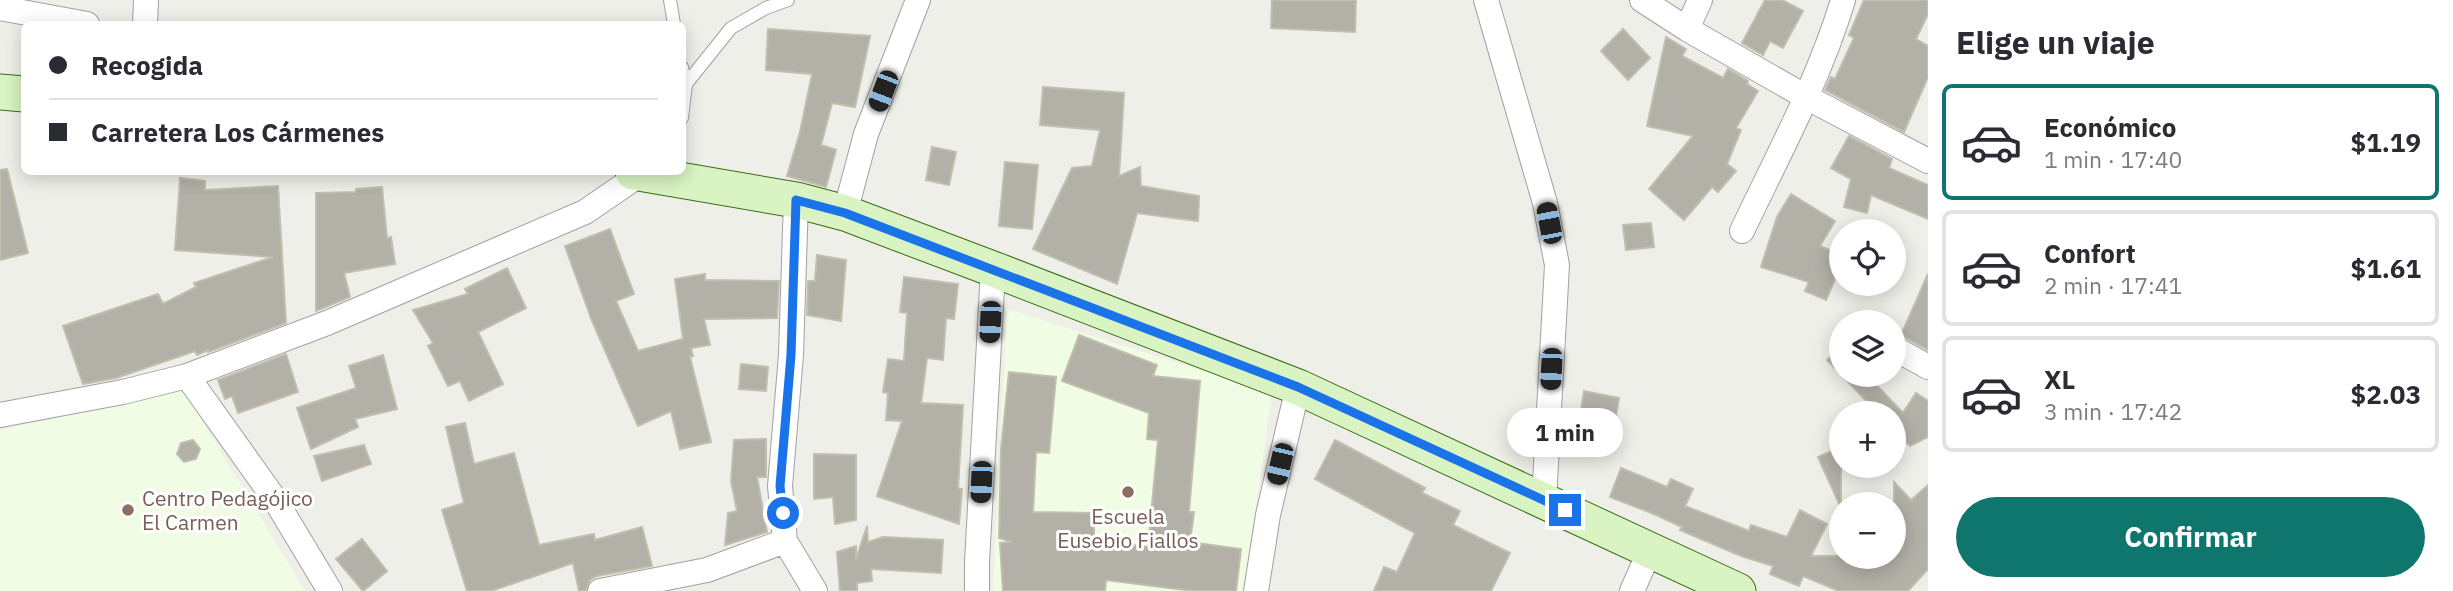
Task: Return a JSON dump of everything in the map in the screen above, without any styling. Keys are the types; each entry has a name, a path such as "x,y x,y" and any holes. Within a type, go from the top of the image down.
{"main road":[{"path":"0,92 21,94"},
{"path":"677,175 845,213 1298,387 1738,591"}],"street":[{"path":"145,21 146,0"},
{"path":"845,213 866,134 918,0"},
{"path":"1486,0 1545,203 1557,265 1544,500"},
{"path":"1642,0 1806,97 1925,153"},
{"path":"1687,29 1700,0"},
{"path":"1742,231 1806,97 1843,0"},
{"path":"0,8 71,21"},
{"path":"0,415 123,392 187,376 327,323 585,212 634,175"},
{"path":"796,200 791,355 780,486 785,541 815,591"},
{"path":"977,591 993,269"},
{"path":"1906,355 1928,368"},
{"path":"187,376 274,498 330,591"},
{"path":"1256,591 1268,515 1298,387"},
{"path":"600,591 708,570 785,541"},
{"path":"1632,591 1650,550"}],"lane":[{"path":"670,0 674,21"},
{"path":"686,84 731,28 765,8 788,0"}],"shaded area":[{"name":"Escuela Eusebio Fiallos","path":"1007,309 1272,393 1244,591 993,591"},
{"name":"Centro Pedagójico El Carmen","path":"184,391 305,591 0,591 0,430"}],"building":[{"path":"1272,0 1356,0 1355,32 1271,28"},
{"path":"1765,0 1782,0 1803,11 1783,48 1770,41 1763,55 1742,43"},
{"path":"1864,0 1928,0 1928,14 1916,39 1928,46 1928,77 1904,132 1825,90 1831,77 1835,79 1854,38 1849,35"},
{"path":"768,29 870,36 855,107 832,103 821,145 836,150 826,187 787,176 800,132 812,74 766,70"},
{"path":"1623,29 1650,58 1628,80 1601,51"},
{"path":"1666,37 1686,49 1682,56 1723,78 1728,69 1748,81 1747,84 1758,91 1736,128 1741,130 1727,164 1736,171 1718,192 1712,187 1684,220 1649,189 1693,136 1647,126"},
{"path":"1043,87 1124,93 1119,176 1140,167 1141,186 1199,196 1198,221 1137,213 1117,284 1033,249 1072,168 1092,166 1100,130 1040,125"},
{"path":"1849,136 1892,159 1889,168 1928,185 1928,219 1871,195 1867,213 1844,207 1851,179 1831,168"},
{"path":"932,147 956,152 949,185 926,180"},
{"path":"1005,162 1038,165 1032,229 999,226"},
{"path":"7,169 28,253 0,260 0,170"},
{"path":"180,178 205,181 205,190 278,186 286,323 208,352 197,355 195,351 116,378 83,384 63,326 158,294 163,304 196,287 194,283 273,257 175,250"},
{"path":"382,187 387,238 391,237 395,264 344,273 350,297 316,311 316,193 356,192 356,189"},
{"path":"1791,194 1832,219 1829,219 1829,231 1820,246 1829,250 1829,293 1826,300 1805,291 1809,282 1761,267 1777,217"},
{"path":"1651,223 1654,247 1626,250 1623,225"},
{"path":"610,229 634,294 616,301 638,351 683,339 675,279 705,274 705,280 779,281 777,318 704,319 710,345 691,348 693,356 690,357 711,442 680,449 671,411 638,426 592,321 565,246"},
{"path":"817,255 846,260 841,321 807,315 808,281 815,281"},
{"path":"507,268 526,308 478,332 503,384 469,401 460,381 448,386 428,346 433,343 413,310 468,294 465,289"},
{"path":"1928,274 1928,350 1906,338 1906,324"},
{"path":"904,277 958,284 954,319 946,318 943,360 927,358 921,403 963,405 958,488 962,489 959,524 877,496 902,421 886,420 888,393 883,392 888,359 904,361 907,313 900,312"},
{"path":"1079,335 1157,365 1153,376 1200,381 1189,512 1194,512 1190,542 1241,549 1236,591 1193,591 1106,580 1105,591 1003,591 1000,543 1012,542 999,538 1001,449 1009,372 1056,377 1049,453 1036,452 1033,512 1094,513 1094,540 1148,547 1158,440 1147,439 1149,413 1062,381"},
{"path":"286,354 298,392 238,413 232,396 225,399 218,380"},
{"path":"383,355 397,409 355,419 358,427 311,449 297,408 356,388 349,366"},
{"path":"741,364 768,367 766,391 739,389"},
{"path":"1853,387 1878,387 1892,401 1866,401"},
{"path":"1584,391 1619,398 1615,422 1580,416"},
{"path":"1916,393 1928,401 1928,437 1910,446 1906,442 1906,408"},
{"path":"465,423 474,464 514,453 539,545 594,534 595,540 642,527 652,566 597,576 590,580 586,590 579,591 573,563 491,591 467,591 442,510 464,503 446,427"},
{"path":"766,439 766,477 757,477 767,532 725,545 728,513 737,511 731,481 734,440"},
{"path":"193,440 200,449 196,459 184,462 177,454 181,443"},
{"path":"1335,440 1425,488 1422,493 1460,511 1453,525 1510,553 1491,591 1374,591 1384,567 1397,572 1415,533 1315,479"},
{"path":"364,445 371,464 322,481 314,456"},
{"path":"1829,452 1829,478 1841,478 1841,492 1834,492 1818,457"},
{"path":"814,454 856,455 856,520 835,524 833,497 814,499"},
{"path":"1621,468 1667,487 1671,479 1693,489 1685,506 1749,531 1751,525 1787,537 1800,510 1827,524 1811,556 1829,556 1829,569 1906,569 1906,495 1911,500 1928,485 1928,569 1908,591 1839,591 1803,576 1799,586 1770,574 1773,566 1741,556 1680,530 1682,527 1654,514 1610,497"},
{"path":"1894,482 1903,492 1894,492"},
{"path":"867,526 868,542 883,537 943,540 941,573 871,569 872,581 857,583 857,591 840,591 837,552 856,546 856,559"},
{"path":"362,539 387,571 363,591 336,559"}],"place":[{"name":"Escuela Eusebio Fiallos","path":"1128,492"},
{"name":"Centro Pedagójico El Carmen","path":"128,510"}],"route":[{"path":"783,513 780,486 791,355 796,200 845,213 1298,387 1565,510"}]}
